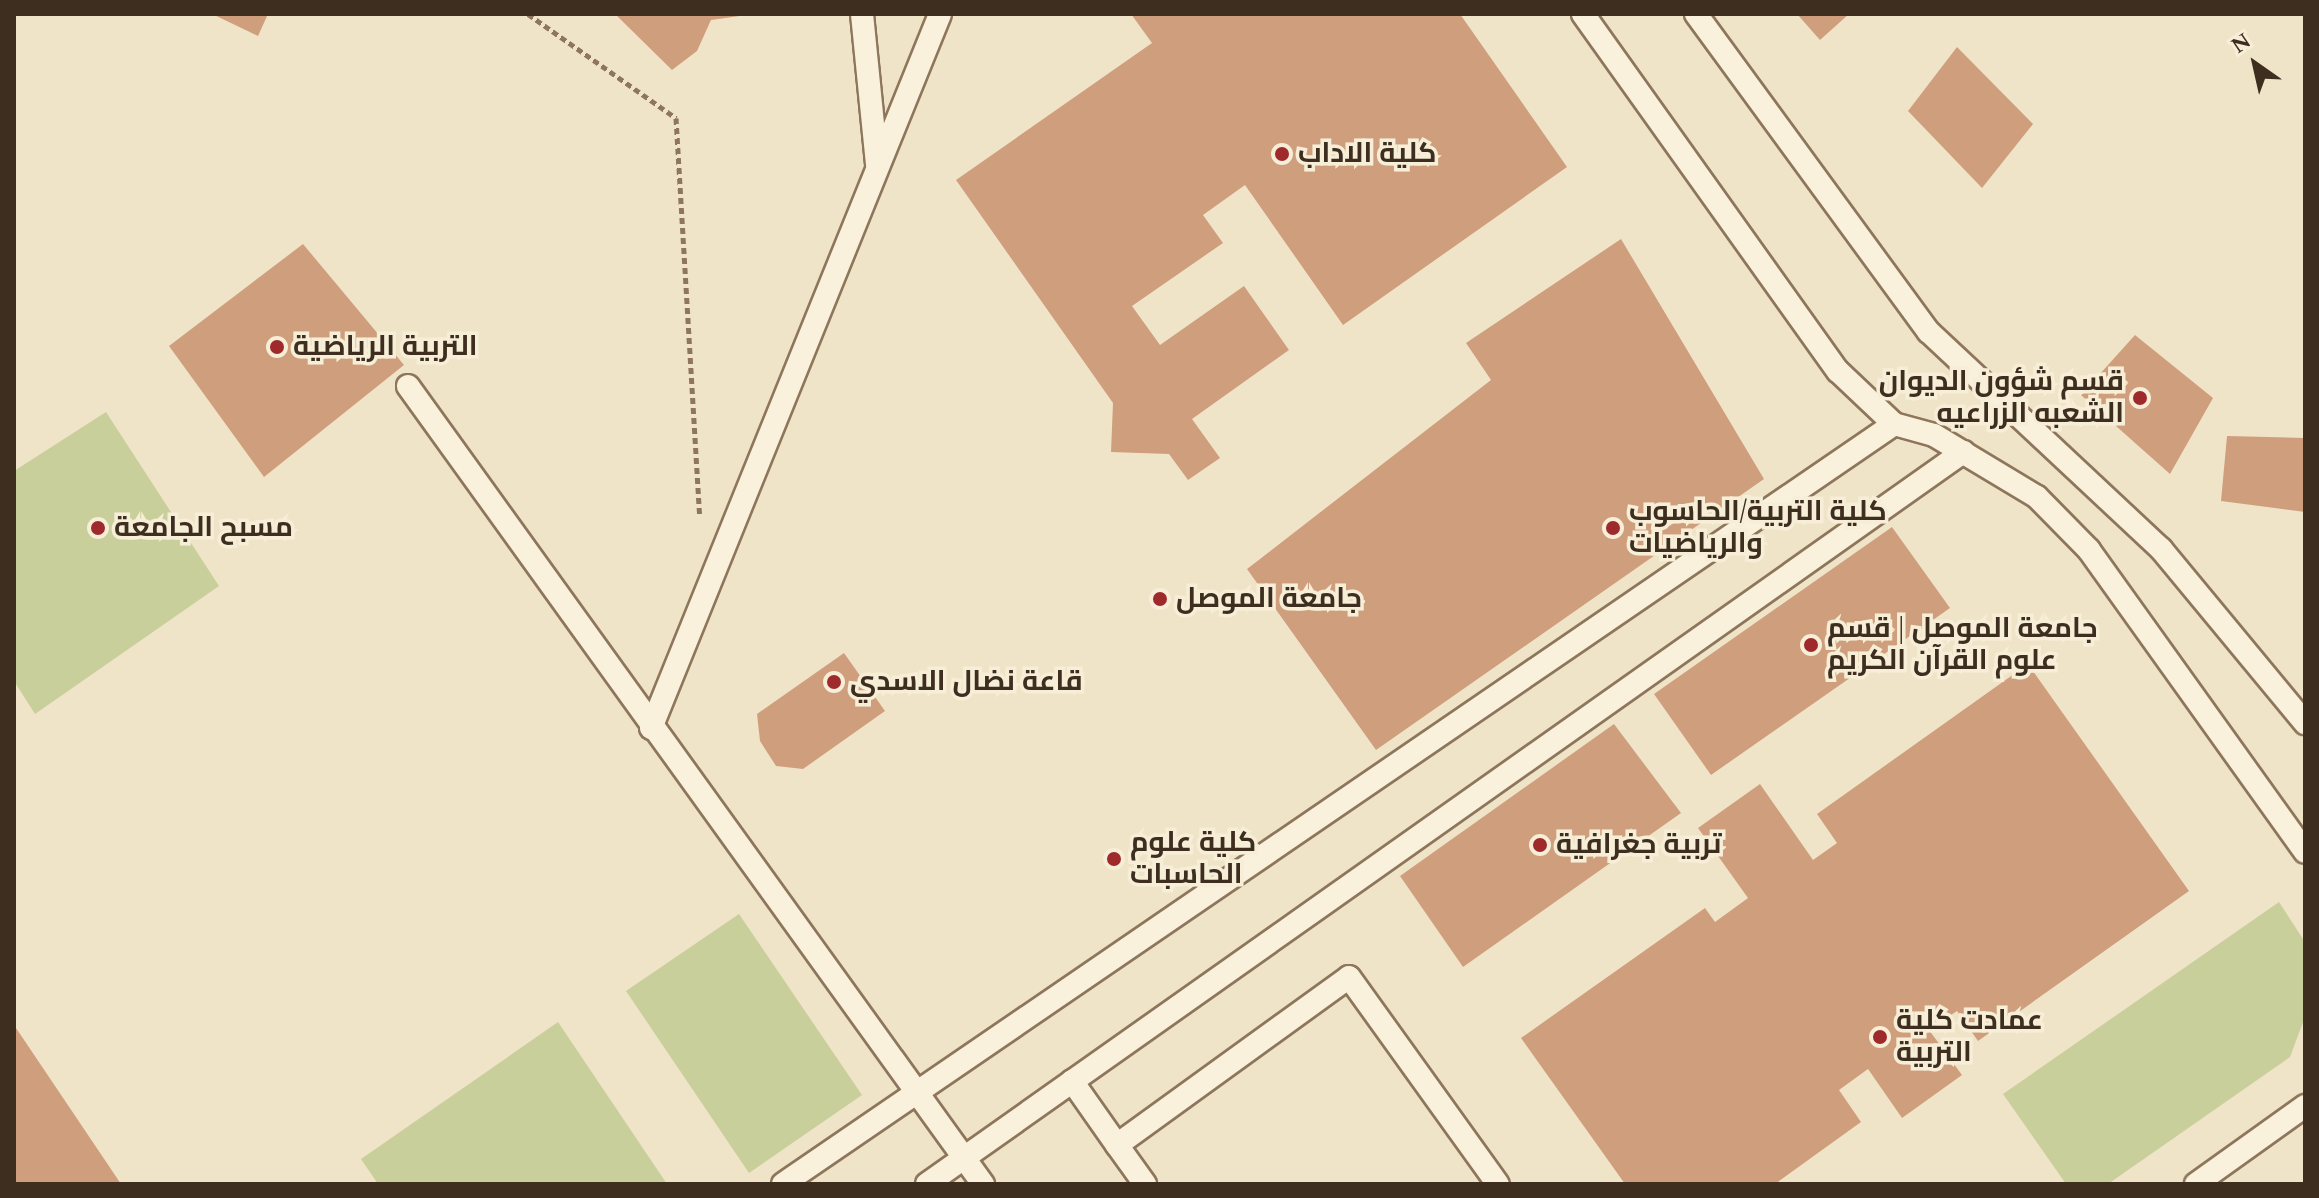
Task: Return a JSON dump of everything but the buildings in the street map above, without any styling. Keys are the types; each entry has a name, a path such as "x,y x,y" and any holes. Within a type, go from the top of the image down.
{"lane":[{"path":"862,14 877,168"},
{"path":"651,728 940,14"},
{"path":"1583,14 1810,339 1894,424 1963,452 2037,497 2089,550 2305,852"},
{"path":"1696,14 1929,332 2161,549 2305,723"},
{"path":"408,386 651,728 983,1184"},
{"path":"783,1184 1894,424"},
{"path":"927,1184 1963,452"},
{"path":"1117,1145 1349,977 1498,1184"},
{"path":"1072,1081 1145,1184"},
{"path":"2196,1184 2305,1106"}],"path":[{"path":"528,14 676,118 701,536"}],"green space":[{"name":"مسبح الجامعة","path":"106,412 219,586 35,714 14,681 14,471"},
{"path":"2279,902 2305,942 2305,1017 2290,1057 2108,1184 2066,1184 2003,1094"},
{"path":"739,914 862,1095 749,1173 626,991"},
{"path":"558,1022 667,1184 378,1184 361,1159"}],"place":[{"name":"كلية الاداب","path":"1282,154"},
{"name":"التربية الرياضية","path":"277,347"},
{"name":"قسم شؤون الديوان الشعبه الزراعيه","path":"2140,398"},
{"name":"مسبح الجامعة","path":"98,528"},
{"name":"كلية التربية/الحاسوب والرياضيات","path":"1613,528"},
{"name":"جامعة الموصل","path":"1160,599"},
{"name":"جامعة الموصل | قسم علوم القرآن الكريم","path":"1811,645"},
{"name":"قاعة نضال الاسدي","path":"834,682"},
{"name":"تربية جغرافية","path":"1540,845"},
{"name":"كلية علوم الحاسبات","path":"1114,859"},
{"name":"عمادت كلية التربية","path":"1880,1037"}]}
